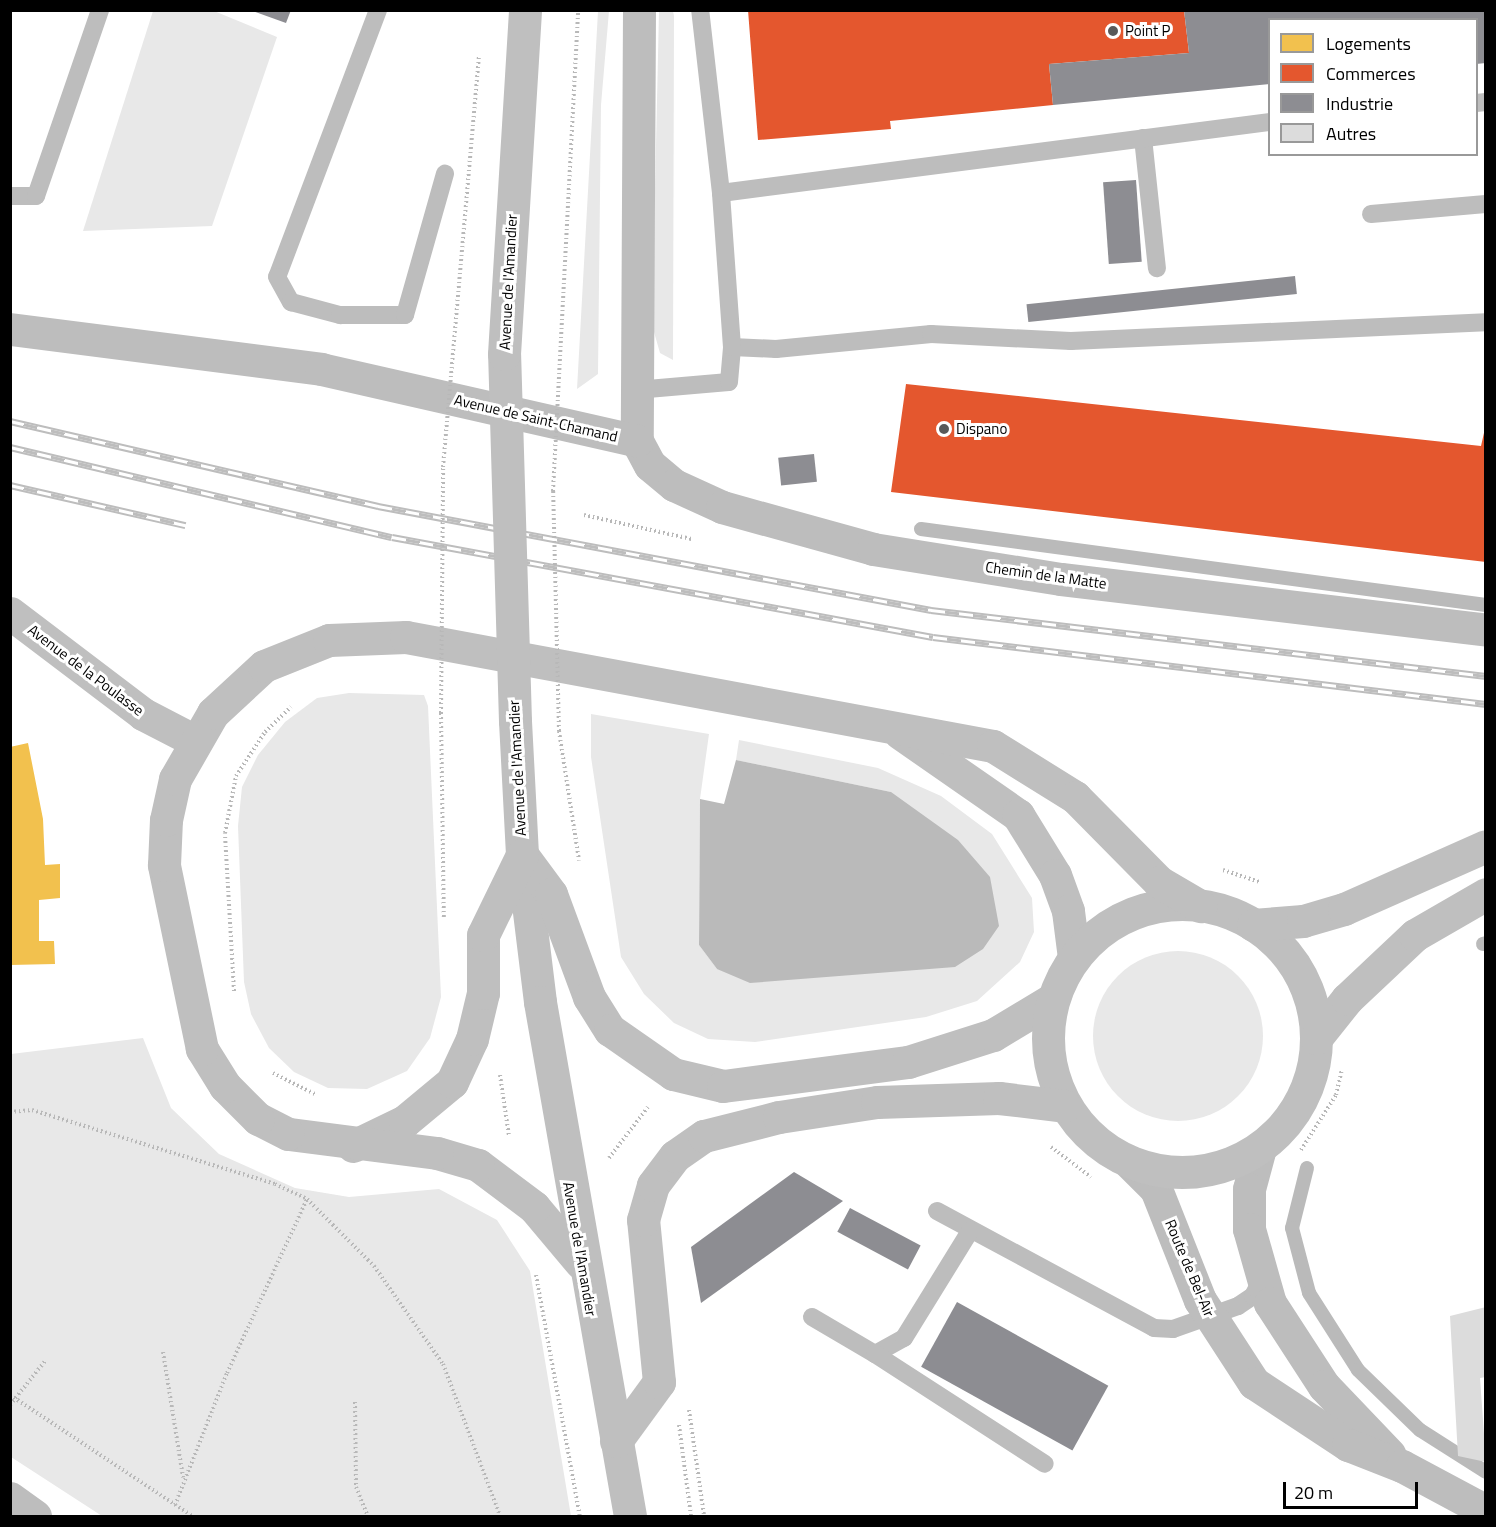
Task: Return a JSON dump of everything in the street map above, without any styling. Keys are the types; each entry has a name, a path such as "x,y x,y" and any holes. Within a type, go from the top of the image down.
{"main road":[{"name":"Avenue de l'Amandier","path":"525,10 504,354 522,855 581,1263 630,1516"},
{"name":"Avenue de la Poulasse","path":"10,613 143,714 195,741"},
{"path":"581,1263 534,1207 478,1165 437,1154 351,1146 288,1134 258,1119 225,1086 202,1049 164,865 175,779 213,713 264,666 320,643 358,636 406,637 993,746 1028,764 1075,797 1159,882 1200,906 1253,925 1303,921 1344,909 1485,846"},
{"path":"891,727 1018,815 1055,874 1068,911 1074,958"},
{"path":"351,1146 405,1121 452,1082 472,1039 483,993 483,935 522,855 551,894 589,997 610,1030 673,1074 723,1086 908,1062 993,1035 1053,999"},
{"path":"1316,1038 1347,999 1416,935 1485,894"},
{"path":"1200,906 1164,905 1130,914 1099,933 1074,958 1053,999 1047,1035 1051,1072 1065,1106 1102,1146 1129,1162 1162,1171 1196,1172 1230,1164 1260,1148 1290,1118 1310,1080 1316,1038 1312,1004 1299,973 1253,925"},
{"path":"616,1441 659,1382 644,1220 653,1185 675,1156 704,1136 779,1117 877,1102 999,1098 1065,1106"}],"street":[{"name":"Avenue de Saint-Chamand","path":"10,329 321,369 637,441 639,10"},
{"name":"Chemin de la Matte","path":"637,441 650,465 674,485 722,507 873,549 1060,579 1485,630"},
{"name":"Route de Bel-Air","path":"1260,1148 1249,1189 1249,1229 1270,1303 1324,1386 1402,1466"},
{"name":"Route de Bel-Air","path":"1129,1162 1156,1189 1210,1318 1254,1383 1348,1445 1402,1466 1485,1511"},
{"path":"10,1498 35,1516"}],"lane":[{"path":"10,196 36,196 100,10"},
{"path":"378,10 277,278 291,302 340,315 405,315 445,174"},
{"path":"636,390 729,382 732,347 721,193 700,10"},
{"path":"721,193 1268,122"},
{"path":"1143,138 1157,268"},
{"path":"1371,214 1485,204"},
{"path":"732,347 931,334 1071,341 1485,322"},
{"path":"938,1212 1154,1328 1173,1329 1210,1318 1253,1296 1262,1278"},
{"path":"875,1354 904,1338 970,1231"},
{"path":"812,1317 875,1354 1045,1464"}],"path":[{"path":"560,731 553,491 578,10"},
{"path":"444,930 441,713 443,467 480,45"},
{"path":"585,515 708,544 722,507"},
{"path":"235,999 225,832 236,776 265,732 291,707"},
{"path":"1216,868 1269,885"},
{"path":"263,1064 281,1079 329,1096"},
{"path":"499,1064 510,1141"},
{"path":"1293,1161 1320,1127 1336,1095 1343,1066"},
{"path":"572,1202 673,1074"},
{"path":"10,1112 32,1110 275,1184 307,1199 374,1266 443,1364 500,1516"},
{"path":"1046,1143 1100,1184"},
{"path":"175,1505 183,1478 307,1199"},
{"path":"534,1262 580,1516"},
{"path":"163,1352 183,1478"},
{"path":"10,1405 45,1361"},
{"path":"10,1395 192,1516"},
{"path":"355,1402 356,1487 368,1516"},
{"path":"688,1404 704,1516"},
{"path":"678,1413 691,1516"}],"shaded area":[{"path":"153,11 214,11 277,37 212,226 83,231"},
{"path":"598,11 609,11 601,105 598,374 577,389"},
{"path":"659,11 673,11 674,16 673,360 660,353 652,325"},
{"path":"349,693 424,695 428,706 441,997 430,1038 407,1071 367,1089 328,1088 294,1072 269,1048 251,1014 244,982 238,826 242,787 258,755 285,722 317,698"},
{"path":"591,714 709,734 700,799 699,945 717,969 891,792 736,760 739,740 878,768 941,796 992,834 1032,898 1034,932 1020,962 977,1001 926,1017 755,1042 708,1039 674,1023 644,994 621,957 591,757"},
{"path":"736,760 891,792 958,840 990,877 999,926 983,949 955,967 750,983 717,969 699,945 700,799 724,804"},
{"path":"1178,951 1195,952 1211,957 1238,976 1257,1003 1262,1019 1262,1053 1257,1069 1238,1096 1211,1115 1195,1120 1178,1121 1161,1120 1145,1115 1118,1096 1099,1069 1094,1053 1093,1036 1094,1019 1099,1003 1118,976 1145,957 1161,952"},
{"path":"143,1038 171,1108 219,1154 295,1188 349,1197 439,1189 497,1220 530,1271 571,1516 102,1516 11,1457 11,1054"}],"building: Logements":[{"path":"28,743 43,819 45,865 60,864 60,898 39,900 39,941 54,941 55,964 10,965 10,747"}],"building: Commerces":[{"path":"748,10 1184,10 1189,53 1049,64 1053,105 890,121 891,129 758,140"},
{"path":"906,384 1481,446 1486,424 1486,562 891,492"}],"building: Industrie":[{"path":"250,10 291,10 286,23"},
{"path":"1184,10 1486,10 1486,63 1478,64 1478,18 1268,18 1268,84 1053,105 1049,64 1189,53"},
{"path":"1136,180 1142,262 1109,264 1103,182"},
{"path":"1295,276 1297,294 1028,322 1026,304"},
{"path":"814,454 817,482 781,486 778,458"},
{"path":"794,1172 843,1201 701,1303 691,1247"},
{"path":"850,1208 921,1246 908,1269 837,1232"},
{"path":"957,1302 1108,1386 1072,1451 921,1367"}],"building: Autres":[{"path":"1486,1307 1486,1377 1480,1378 1486,1462 1458,1456 1450,1316"}],"waterway":[{"path":"921,529 1486,605"},
{"path":"1307,1168 1292,1228 1309,1293 1358,1370 1420,1430 1486,1472"}],"railway":[{"path":"10,421 378,506 931,610 1486,676"},
{"path":"10,447 392,537 933,637 1486,704"},
{"path":"10,485 185,525"}],"place":[{"name":"Point P","path":"1113,31"},
{"name":"Dispano","path":"944,429"}]}
